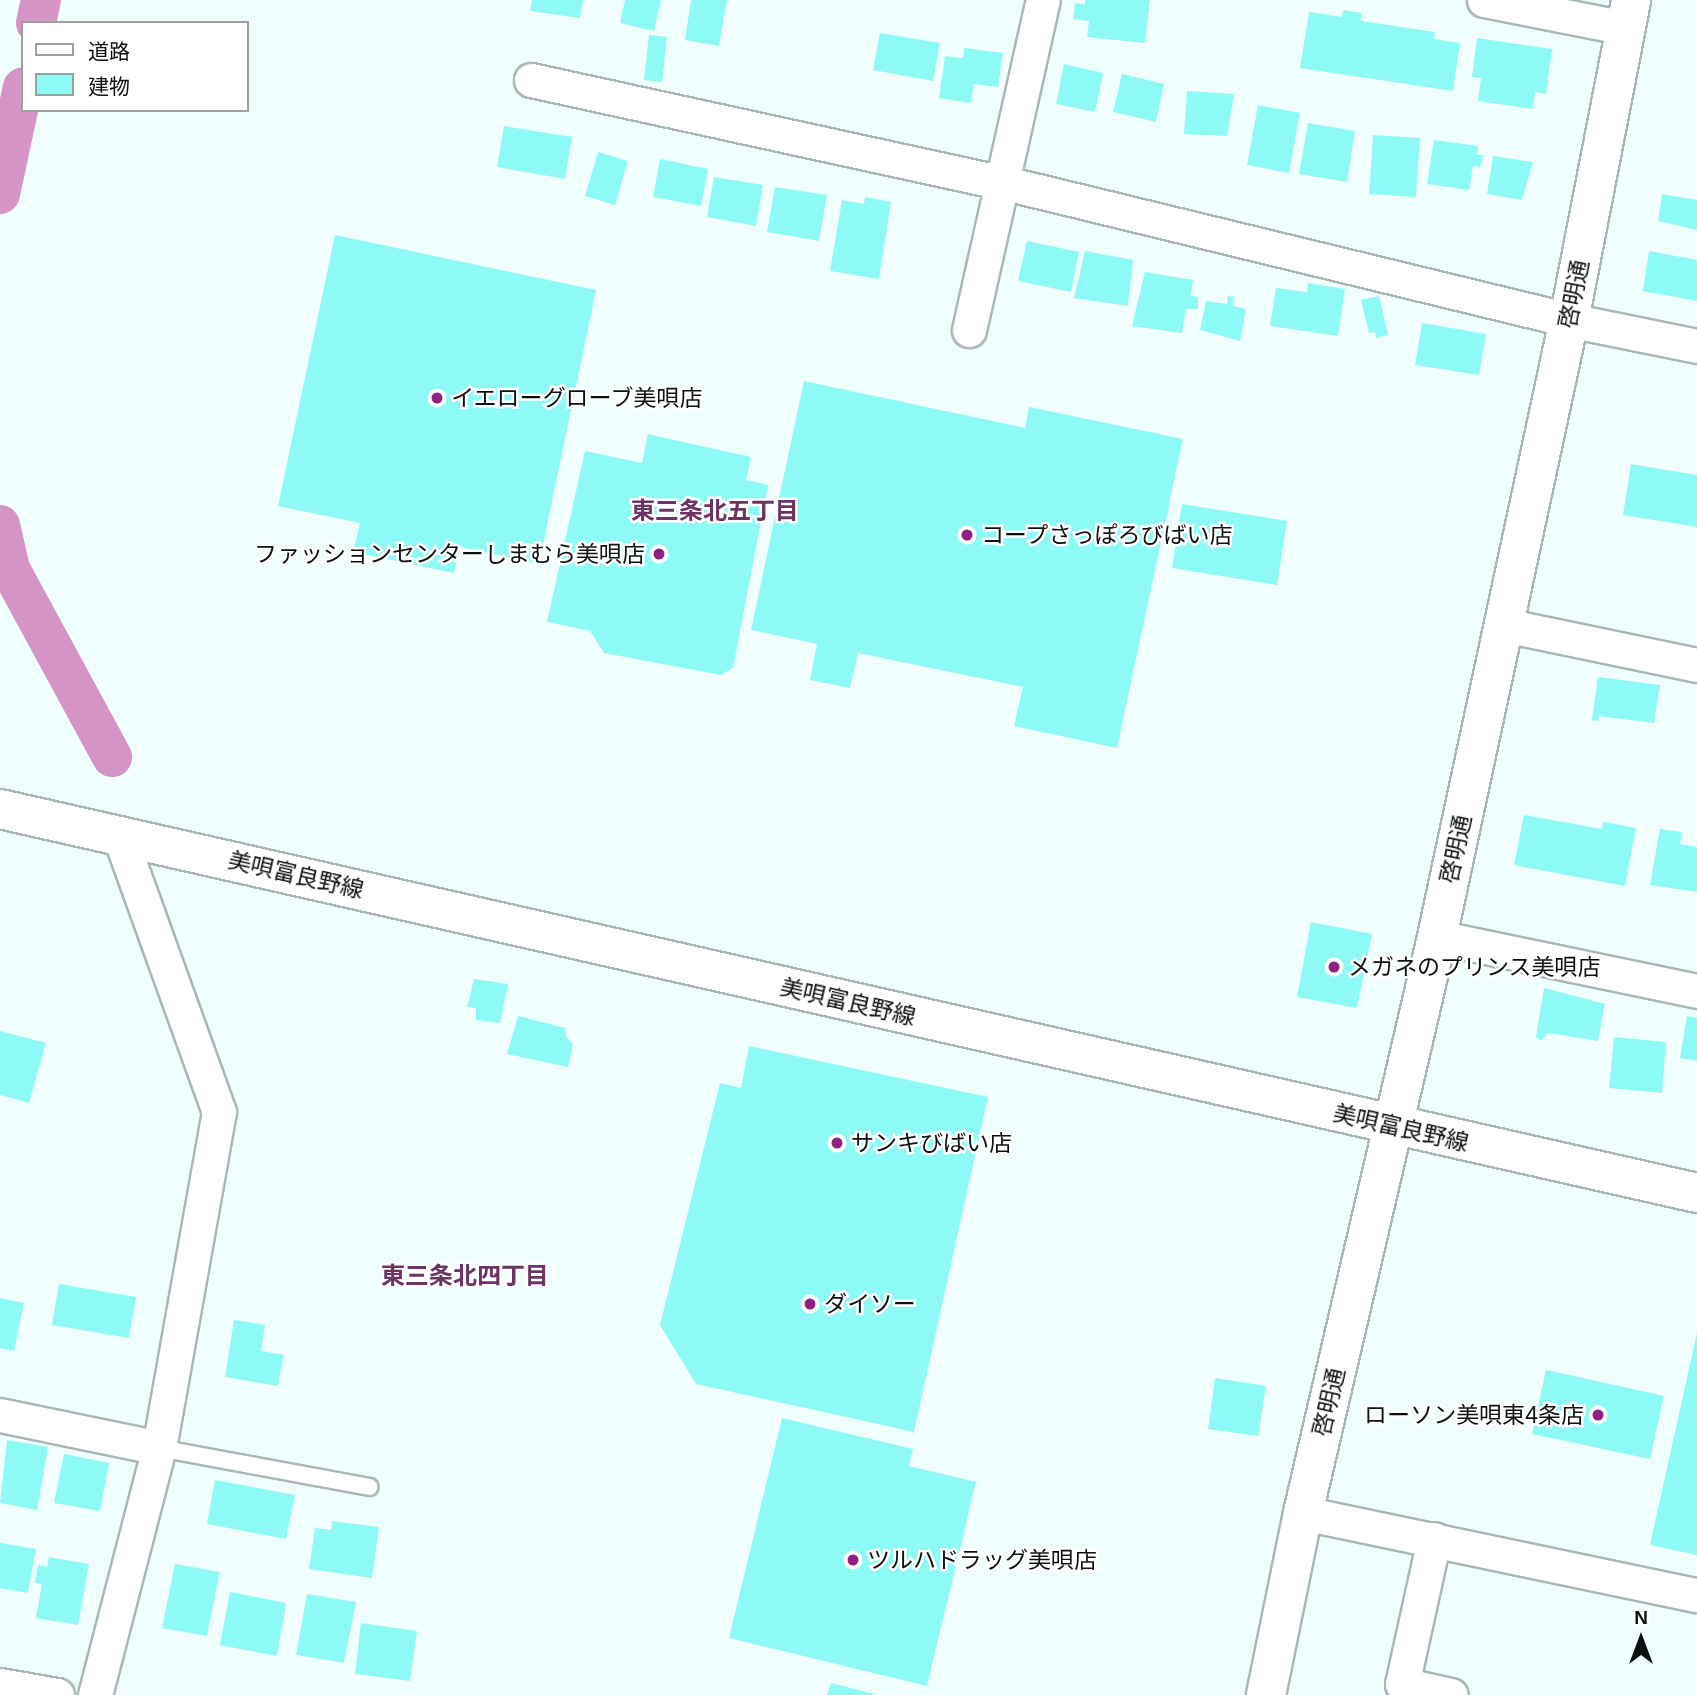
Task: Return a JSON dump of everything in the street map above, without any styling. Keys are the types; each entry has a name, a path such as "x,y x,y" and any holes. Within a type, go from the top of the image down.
{"main road":[{"name":"啓明通","path":"1266,1695 1303,1513 1437,937 1569,320 1628,14"},
{"name":"美唄富良野線","path":"0,810 119,834 1393,1126 1697,1192"}],"street":[{"path":"969,330 1005,183 1043,0"},
{"path":"1484,0 1628,14"},
{"path":"531,80 1005,183 1569,320 1697,346"},
{"path":"1504,625 1697,665"},
{"path":"95,1695 159,1448 219,1112 119,834"},
{"path":"1437,937 1697,990"},
{"path":"0,1415 159,1448"},
{"path":"1303,1513 1697,1595"},
{"path":"1434,1539 1402,1684 1451,1695"},
{"path":"0,1685 57,1695"}],"lane":[{"path":"159,1448 369,1487"}],"building":[{"path":"532,0 583,0 580,18 530,11"},
{"path":"625,0 661,0 654,31 620,23"},
{"path":"691,0 727,0 719,46 685,40"},
{"path":"1085,0 1150,0 1145,43 1087,37 1089,21 1073,19 1075,3 1085,4"},
{"path":"1343,10 1362,13 1361,21 1435,32 1434,39 1460,43 1453,91 1300,68 1309,12 1342,17"},
{"path":"880,33 940,43 933,81 873,70"},
{"path":"649,35 667,37 662,82 644,80"},
{"path":"1477,38 1552,49 1546,94 1535,92 1533,109 1478,101 1481,78 1472,77"},
{"path":"964,48 1003,53 998,87 974,84 971,103 939,98 945,56 963,58"},
{"path":"1064,64 1103,73 1095,112 1056,104"},
{"path":"1122,74 1164,84 1156,122 1113,112"},
{"path":"1187,91 1234,94 1227,136 1184,134"},
{"path":"1258,105 1300,113 1289,173 1247,165"},
{"path":"1308,123 1355,131 1347,182 1299,174"},
{"path":"504,126 572,137 565,179 497,167"},
{"path":"1373,135 1420,138 1416,197 1369,194"},
{"path":"1434,140 1478,146 1477,155 1483,155 1481,167 1473,166 1469,190 1427,184"},
{"path":"598,152 628,161 615,205 585,196"},
{"path":"1493,156 1533,162 1522,200 1487,194"},
{"path":"660,159 708,169 701,206 653,197"},
{"path":"714,177 763,185 756,226 707,217"},
{"path":"775,187 827,195 819,241 767,232"},
{"path":"1662,194 1697,200 1697,230 1658,221"},
{"path":"865,197 891,202 879,279 830,271 842,200 864,204"},
{"name":"イエローグローブ美唄店","path":"335,235 596,290 539,564 460,547 454,573 353,552 360,523 278,506"},
{"path":"1027,241 1079,252 1071,292 1018,281"},
{"path":"1085,251 1133,260 1128,306 1074,298"},
{"path":"1649,251 1697,260 1697,301 1643,291"},
{"path":"1145,272 1193,280 1191,296 1198,297 1198,309 1186,309 1182,333 1132,326"},
{"path":"1308,283 1345,289 1338,336 1270,326 1276,288 1307,292"},
{"path":"1228,296 1233,297 1233,306 1246,309 1240,341 1200,330 1206,301 1227,304"},
{"path":"1379,296 1388,335 1376,338 1375,332 1369,333 1361,300"},
{"path":"1422,323 1486,334 1479,375 1415,365"},
{"name":"コープさっぽろびばい店","path":"804,381 1025,428 1029,407 1183,439 1117,748 1014,726 1023,687 858,653 850,688 810,680 817,644 751,630"},
{"name":"ファッションセンターしまむら美唄店","path":"648,434 751,457 746,480 768,485 733,668 721,675 604,653 590,631 547,622 585,451 642,463"},
{"path":"1631,464 1697,475 1697,527 1623,515"},
{"path":"1182,504 1287,521 1277,585 1172,568"},
{"path":"1598,677 1660,685 1654,723 1599,716 1599,721 1592,720"},
{"path":"1524,815 1602,829 1603,822 1636,828 1625,886 1514,865"},
{"path":"1660,829 1682,832 1680,844 1697,847 1697,892 1650,885"},
{"name":"メガネのプリンス美唄店","path":"1311,922 1372,934 1357,1008 1297,997"},
{"path":"474,979 508,984 500,1023 476,1020 476,1008 467,1007"},
{"path":"1544,988 1605,1004 1598,1041 1548,1033 1541,1041 1536,1037"},
{"path":"518,1016 565,1028 566,1037 573,1044 568,1067 507,1054"},
{"path":"1687,1016 1697,1018 1697,1061 1680,1058"},
{"path":"0,1031 46,1043 29,1103 0,1095"},
{"path":"1614,1037 1666,1042 1662,1093 1609,1088"},
{"path":"749,1046 988,1097 914,1432 696,1384 660,1325 720,1083 741,1088"},
{"path":"59,1284 136,1297 129,1338 52,1325"},
{"path":"0,1298 24,1303 14,1351 0,1348"},
{"path":"234,1320 265,1325 261,1351 284,1355 278,1386 225,1377"},
{"path":"1697,1333 1697,1555 1650,1545"},
{"name":"ローソン美唄東4条店","path":"1546,1370 1664,1396 1650,1459 1532,1434"},
{"path":"1215,1378 1266,1386 1258,1436 1208,1429"},
{"name":"ツルハドラッグ美唄店","path":"782,1418 913,1449 909,1466 976,1482 927,1686 729,1638"},
{"path":"7,1440 48,1447 37,1510 0,1503"},
{"path":"64,1454 109,1463 100,1511 54,1503"},
{"path":"215,1480 295,1495 286,1539 207,1524"},
{"path":"332,1521 379,1527 372,1578 309,1569 315,1528 331,1530"},
{"path":"0,1543 36,1549 28,1593 0,1588"},
{"path":"49,1557 89,1564 78,1625 36,1618 42,1584 35,1583 38,1565 47,1567"},
{"path":"175,1564 220,1572 207,1636 162,1628"},
{"path":"230,1592 286,1603 277,1656 220,1645"},
{"path":"307,1594 356,1602 344,1663 296,1655"},
{"path":"361,1623 417,1631 410,1681 355,1674"},
{"path":"831,1683 874,1694 874,1695 827,1695"}],"waterway":[{"path":"36,21 41,0"},
{"path":"0,194 21,96"},
{"path":"0,525 10,569 112,757"}],"place":[{"name":"イエローグローブ美唄店","path":"437,398"},
{"name":"コープさっぽろびばい店","path":"967,535"},
{"name":"ファッションセンターしまむら美唄店","path":"659,554"},
{"name":"メガネのプリンス美唄店","path":"1334,967"},
{"name":"サンキびばい店","path":"837,1143"},
{"name":"ダイソー","path":"810,1304"},
{"name":"ローソン美唄東4条店","path":"1598,1415"},
{"name":"ツルハドラッグ美唄店","path":"853,1560"}],"district":[{"name":"東三条北五丁目","path":"715,511"},
{"name":"東三条北四丁目","path":"465,1276"}]}
